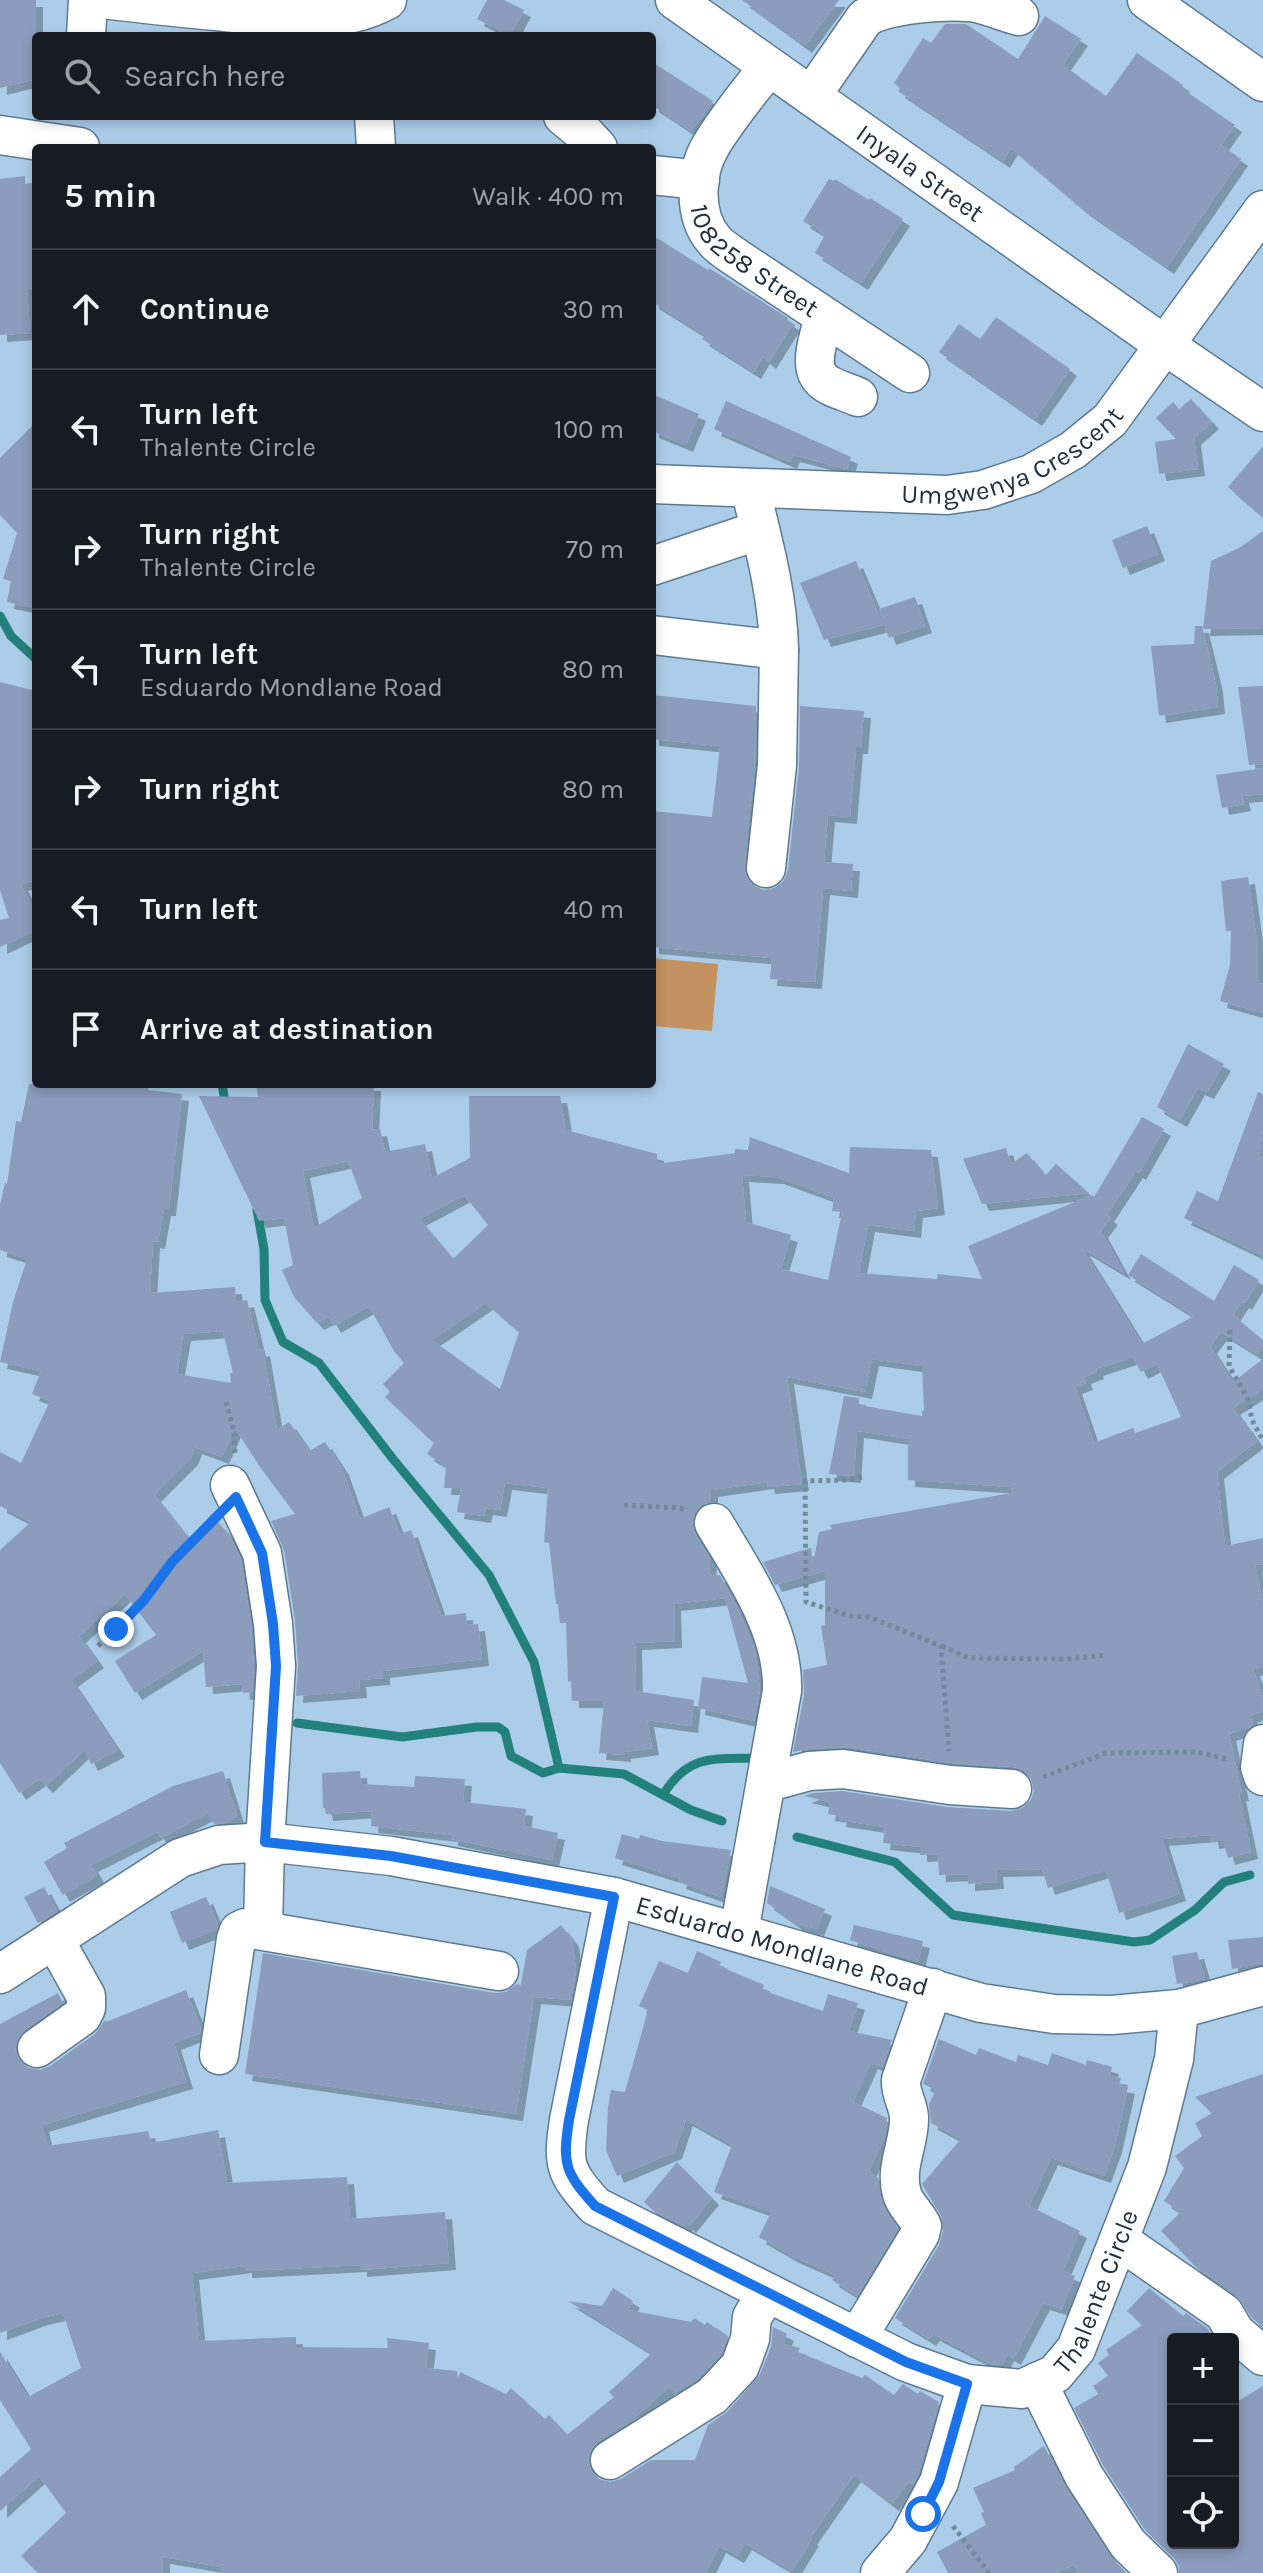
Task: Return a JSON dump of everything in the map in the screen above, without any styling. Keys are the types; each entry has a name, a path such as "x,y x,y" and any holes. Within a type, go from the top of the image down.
{"street":[{"path":"86,32 88,0"},
{"path":"110,0 306,18 341,16 372,8 387,0"},
{"name":"Inyala Street","path":"675,0 1263,412"},
{"path":"1147,0 1263,82"},
{"path":"811,96 865,18 875,11 927,3 970,2 1019,16"},
{"name":"108258 Street","path":"768,67 710,147 701,169 704,226 714,241 910,373"},
{"path":"80,144 82,120"},
{"path":"374,120 376,144"},
{"path":"568,120 594,144"},
{"path":"0,135 55,144"},
{"path":"656,175 700,180"},
{"name":"Umgwenya Crescent","path":"656,484 947,495 983,490 1031,474 1073,450 1110,420 1263,210"},
{"path":"824,317 816,353 817,371 825,383 858,397"},
{"path":"750,488 778,622 777,765 766,868"},
{"path":"656,565 760,530"},
{"path":"656,635 779,650"},
{"path":"233,1491 262,1553 276,1666 263,1929"},
{"path":"721,1535 757,1598 781,1661 782,1691 739,1932"},
{"path":"767,1779 809,1771 843,1769 950,1785 1012,1789"},
{"name":"Esduardo Mondlane Road","path":"0,1974 180,1858 219,1845 265,1842 391,1856 614,1897 981,2003 1054,2014 1112,2015 1179,2009 1263,1986"},
{"name":"Thalente Circle","path":"614,1897 564,2156 576,2185 595,2206 906,2362 967,2384 1022,2389 1055,2374 1076,2349 1147,2167 1174,2059 1179,2009"},
{"path":"219,2055 239,1931 245,1928 499,1971"},
{"path":"37,2048 82,2016 86,2008 86,1996 54,1939"},
{"path":"857,2338 922,2226 903,2197 900,2181 901,2160 909,2130 908,2112 900,2091 901,2080 933,1988"},
{"path":"1119,2240 1224,2313 1235,2332 1263,2356"},
{"path":"610,2460 712,2396 740,2366 750,2339 752,2317 767,2293"},
{"path":"1037,2382 1084,2476 1128,2544 1158,2573"},
{"path":"880,2573 908,2540 939,2482 967,2384"}],"path":[{"path":"1230,1330 1229,1366 1248,1399 1252,1420 1263,1441"},
{"path":"98,1646 144,1600 233,1491 234,1431 226,1402"},
{"path":"862,1477 805,1481 806,1602 850,1616 869,1617 968,1658 1068,1659 1107,1655"},
{"path":"624,1505 679,1508 721,1535"},
{"path":"941,1646 950,1785"},
{"path":"1012,1789 1106,1753 1196,1752 1262,1762"},
{"path":"931,2498 989,2573"}],"shaded area":[{"path":"656,958 718,964 712,1031 656,1026"}],"building":[{"path":"0,0 36,0 32,80 0,88"},
{"path":"487,0 504,0 524,10 512,32 502,32 477,19"},
{"path":"742,0 839,0 805,46"},
{"path":"1045,16 1081,39 1063,65 1106,96 1137,53 1235,125 1221,145 1241,159 1167,267 1083,209 1011,148 1003,161 898,91 900,88 894,83 923,38 931,43 945,24 966,24 1018,59"},
{"path":"656,65 713,101 691,131 656,108"},
{"path":"25,176 25,184 32,183 32,288 27,289 30,333 0,335 0,179"},
{"path":"829,179 835,179 903,219 861,283 815,253 825,235 803,221"},
{"path":"656,238 709,268 793,324 769,362 763,357 754,372 702,339 705,335 656,304"},
{"path":"996,317 1070,369 1035,419 939,352 959,324 980,339"},
{"path":"656,396 699,414 686,445 656,433"},
{"path":"1191,399 1212,422 1194,438 1198,469 1159,474 1155,442 1176,439 1156,418 1173,402 1179,409"},
{"path":"726,401 851,457 847,469 793,455 790,462 714,429"},
{"path":"32,426 32,607 7,602 11,581 3,579 17,533 0,515 0,458"},
{"path":"1263,446 1263,517 1228,487"},
{"path":"1147,526 1158,554 1123,568 1112,540"},
{"path":"1263,531 1263,628 1203,629 1211,561 1239,548"},
{"path":"856,561 883,625 824,640 800,583"},
{"path":"915,597 925,626 889,638 879,609"},
{"path":"1195,626 1202,626 1218,707 1159,716 1151,646 1194,646"},
{"path":"0,682 32,690 32,881 21,884 32,905 32,932 0,947 0,920 9,918 0,890"},
{"path":"1263,686 1263,764 1249,765 1238,687"},
{"path":"656,695 756,706 755,764 744,866 752,885 764,890 774,888 783,882 788,870 799,767 800,706 864,711 861,747 856,747 850,817 828,815 824,862 853,864 851,891 823,888 815,982 770,979 772,958 656,947 656,811 712,817 720,746 656,739"},
{"path":"1263,768 1263,794 1242,796 1244,804 1222,808 1216,775"},
{"path":"1248,877 1258,935 1257,983 1263,984 1263,1013 1220,1001 1230,965 1231,931 1226,931 1221,881"},
{"path":"1188,1044 1224,1064 1207,1092 1198,1088 1180,1120 1157,1107"},
{"path":"29,1084 32,1088 148,1088 182,1094 169,1209 164,1209 158,1242 153,1241 150,1293 235,1287 236,1302 247,1300 259,1350 263,1349 277,1430 289,1422 309,1451 325,1442 342,1468 360,1519 389,1507 400,1534 411,1530 441,1616 466,1613 467,1625 478,1624 482,1659 383,1671 383,1678 359,1680 360,1691 296,1696 298,1665 295,1621 284,1550 271,1521 295,1514 235,1428 222,1457 195,1447 191,1458 154,1495 192,1543 218,1522 229,1535 241,1560 251,1626 252,1692 243,1693 242,1684 206,1687 203,1651 135,1693 115,1661 156,1635 125,1594 79,1636 97,1661 71,1680 118,1750 91,1764 84,1750 46,1786 39,1779 19,1793 0,1763 0,1550 31,1522 0,1506 0,1452 21,1463 50,1401 32,1394 41,1371 0,1362 13,1302 27,1259 0,1250 0,1205 7,1184 16,1121 21,1122","holes":["223,1331 233,1373 230,1373 231,1383 177,1374 184,1334"]},
{"path":"257,1088 374,1088 372,1130 380,1129 385,1152 425,1144 432,1178 470,1158 469,1096 560,1096 566,1130 657,1154 657,1164 735,1153 735,1149 748,1150 750,1137 849,1173 850,1147 931,1150 938,1208 916,1211 914,1231 868,1225 859,1273 937,1279 938,1274 982,1279 968,1246 1092,1195 1094,1197 1142,1117 1164,1129 1139,1173 1136,1171 1107,1215 1111,1218 1101,1231 1124,1273 1082,1248 1142,1344 1194,1316 1128,1275 1141,1254 1214,1301 1234,1265 1259,1280 1245,1303 1242,1301 1233,1315 1263,1340 1257,1354 1221,1332 1210,1347 1233,1382 1263,1359 1263,1389 1233,1408 1257,1441 1217,1472 1225,1546 1263,1538 1263,1564 1255,1565 1263,1603 1263,1667 1253,1669 1263,1698 1263,1711 1250,1716 1253,1724 1250,1727 1229,1734 1251,1852 1228,1858 1223,1840 1212,1842 1211,1835 1162,1839 1179,1894 1119,1913 1106,1870 1048,1888 1042,1869 996,1870 997,1882 968,1884 968,1874 939,1875 938,1854 920,1855 920,1847 883,1843 885,1827 839,1820 840,1816 828,1814 830,1802 804,1796 842,1791 947,1807 1011,1811 1022,1808 1031,1800 1034,1791 1031,1779 1024,1770 1013,1767 952,1763 846,1747 793,1752 804,1695 803,1670 827,1665 821,1626 825,1625 825,1571 775,1585 763,1562 811,1548 813,1564 819,1532 832,1529 830,1525 1011,1493 1011,1487 908,1480 908,1439 857,1431 854,1476 829,1474 844,1396 859,1398 859,1405 922,1416 922,1366 872,1359 865,1392 787,1377 802,1484 768,1487 767,1482 711,1490 711,1502 694,1513 692,1524 695,1534 710,1559 709,1576 720,1575 740,1613 755,1652 760,1690 754,1721 698,1708 702,1677 748,1683 725,1598 674,1604 675,1641 635,1643 636,1691 694,1700 691,1726 647,1720 652,1748 624,1752 624,1755 599,1753 604,1701 572,1701 571,1681 568,1682 566,1623 560,1623 549,1543 544,1542 548,1488 505,1483 500,1510 486,1508 484,1516 457,1512 461,1488 444,1488 446,1466 427,1454 434,1443 385,1397 390,1392 383,1384 404,1363 369,1306 334,1326 329,1317 317,1323 294,1297 282,1270 293,1265 284,1218 259,1221 199,1096 258,1097","holes":["348,1161 362,1198 314,1228 303,1171","742,1175 777,1177 834,1198 832,1211 842,1212 828,1280 781,1269 791,1235 746,1222","464,1195 488,1225 453,1259 419,1219","486,1303 519,1332 500,1389 432,1340","1133,1357 1141,1372 1157,1364 1181,1417 1135,1433 1133,1428 1094,1443 1075,1387 1086,1383 1084,1377 1097,1372 1096,1369"]},
{"path":"1258,1092 1263,1094 1259,1157 1263,1158 1263,1256 1184,1218 1197,1191 1218,1201"},
{"path":"1006,1148 1011,1164 1027,1153 1045,1176 1056,1164 1089,1193 982,1204 963,1159"},
{"path":"223,1771 237,1816 225,1823 214,1824 208,1813 161,1838 157,1832 91,1865 97,1876 63,1895 44,1862 67,1848 64,1843 173,1786"},
{"path":"360,1771 361,1784 414,1787 415,1776 465,1779 463,1802 526,1809 524,1826 558,1833 552,1860 451,1839 451,1835 371,1826 372,1811 326,1814 323,1808 322,1773"},
{"path":"622,1834 639,1839 640,1835 731,1850 721,1897 679,1882 680,1878 615,1858"},
{"path":"770,1886 825,1909 817,1929 797,1924 767,1903"},
{"path":"44,1887 57,1911 38,1923 24,1897"},
{"path":"206,1897 218,1925 216,1930 182,1943 170,1912"},
{"path":"561,1925 572,1940 576,1970 571,2000 534,1997 516,2114 245,2074 263,1953 495,1993 506,1992 517,1984 521,1985 527,1950"},
{"path":"854,1925 923,1941 918,1962 850,1940"},
{"path":"1263,1937 1263,1963 1232,1969 1228,1940"},
{"path":"697,1951 721,1962 719,1966 764,1985 762,1990 823,2011 828,1994 858,2003 849,2031 892,2040 882,2067 871,2062 853,2102 887,2118 885,2136 869,2171 878,2178 883,2206 898,2228 857,2296 832,2280 835,2275 759,2237 771,2212 714,2192 732,2145 686,2119 675,2152 617,2176 606,2150 608,2107 611,2090 625,2092 648,2010 639,2006 659,1961 688,1973"},
{"path":"1197,1952 1205,1979 1177,1984 1172,1956"},
{"path":"186,1990 201,2029 200,2033 174,2043 186,2082 42,2125 47,2146 148,2131 151,2143 218,2130 227,2183 347,2177 350,2219 445,2212 449,2263 360,2270 360,2265 245,2271 245,2266 192,2273 199,2341 296,2337 296,2347 388,2348 387,2338 429,2343 426,2368 457,2371 458,2379 460,2372 506,2394 511,2388 545,2419 549,2415 567,2435 614,2397 609,2392 652,2353 568,2301 602,2306 613,2288 633,2301 628,2310 691,2322 694,2318 705,2325 707,2322 728,2336 721,2354 696,2380 675,2393 669,2387 632,2420 598,2441 591,2449 588,2460 591,2471 599,2479 610,2482 621,2479 651,2460 695,2460 708,2425 728,2411 760,2374 771,2347 773,2327 787,2334 783,2344 800,2348 798,2352 862,2378 865,2375 894,2395 903,2384 939,2402 913,2484 909,2482 892,2504 854,2475 810,2538 792,2571 745,2543 737,2556 719,2546 706,2573 220,2573 222,2567 163,2557 163,2573 38,2573 21,2556 66,2513 39,2476 0,2511 0,2477 31,2449 0,2400 0,2352 28,2397 81,2368 63,2313 0,2333 0,2024 58,1993 63,2003 24,2030 17,2040 15,2051 20,2061 29,2068 40,2070 95,2034 105,2020"},
{"path":"939,2039 976,2055 979,2048 1016,2062 1018,2055 1048,2065 1052,2053 1086,2065 1087,2060 1112,2067 1110,2076 1121,2078 1119,2085 1128,2087 1115,2146 1104,2176 1051,2158 1029,2206 1080,2231 1063,2271 1075,2276 1062,2309 1043,2303 1014,2358 1007,2354 1002,2365 991,2364 933,2334 929,2339 895,2318 939,2245 943,2231 941,2216 922,2184 961,2139 931,2123 929,2104 936,2090 923,2084"},
{"path":"1263,2074 1263,2327 1252,2318 1237,2295 1195,2266 1161,2231 1181,2212 1164,2201 1184,2168 1175,2156 1202,2136 1195,2123 1212,2113 1195,2097"},
{"path":"677,2162 712,2198 689,2226 655,2212 644,2202"},
{"path":"1149,2288 1183,2316 1186,2313 1210,2333 1167,2333 1167,2549 1239,2549 1239,2400 1263,2386 1263,2573 1179,2573 1174,2558 1145,2530 1103,2465 1074,2408 1098,2394 1093,2386 1108,2376 1098,2363 1109,2355 1106,2350 1142,2325 1127,2311"},
{"path":"1044,2446 1066,2488 1110,2556 1126,2573 1078,2573 1074,2565 1055,2573 948,2573 937,2552 986,2525 981,2513 984,2512 973,2488 1015,2470 1014,2467"}],"waterway":[{"path":"0,616 11,636 32,655"},
{"path":"223,1088 226,1108"},
{"path":"257,1210 264,1249 265,1300 283,1342 319,1363 489,1575 534,1662 559,1768"},
{"path":"297,1723 402,1737 498,1727 505,1732 511,1756 543,1773 559,1768 624,1774 691,1810 722,1821"},
{"path":"663,1795 672,1782 692,1766 714,1759 756,1758"},
{"path":"797,1837 895,1862 953,1915 1134,1942 1150,1940 1195,1910 1224,1882 1250,1875"}],"route":[{"path":"116,1629 144,1600 172,1562 236,1497 262,1553 273,1624 276,1666 265,1842 391,1856 614,1897 564,2156 576,2185 595,2206 906,2362 967,2384 939,2482 923,2514"}]}
